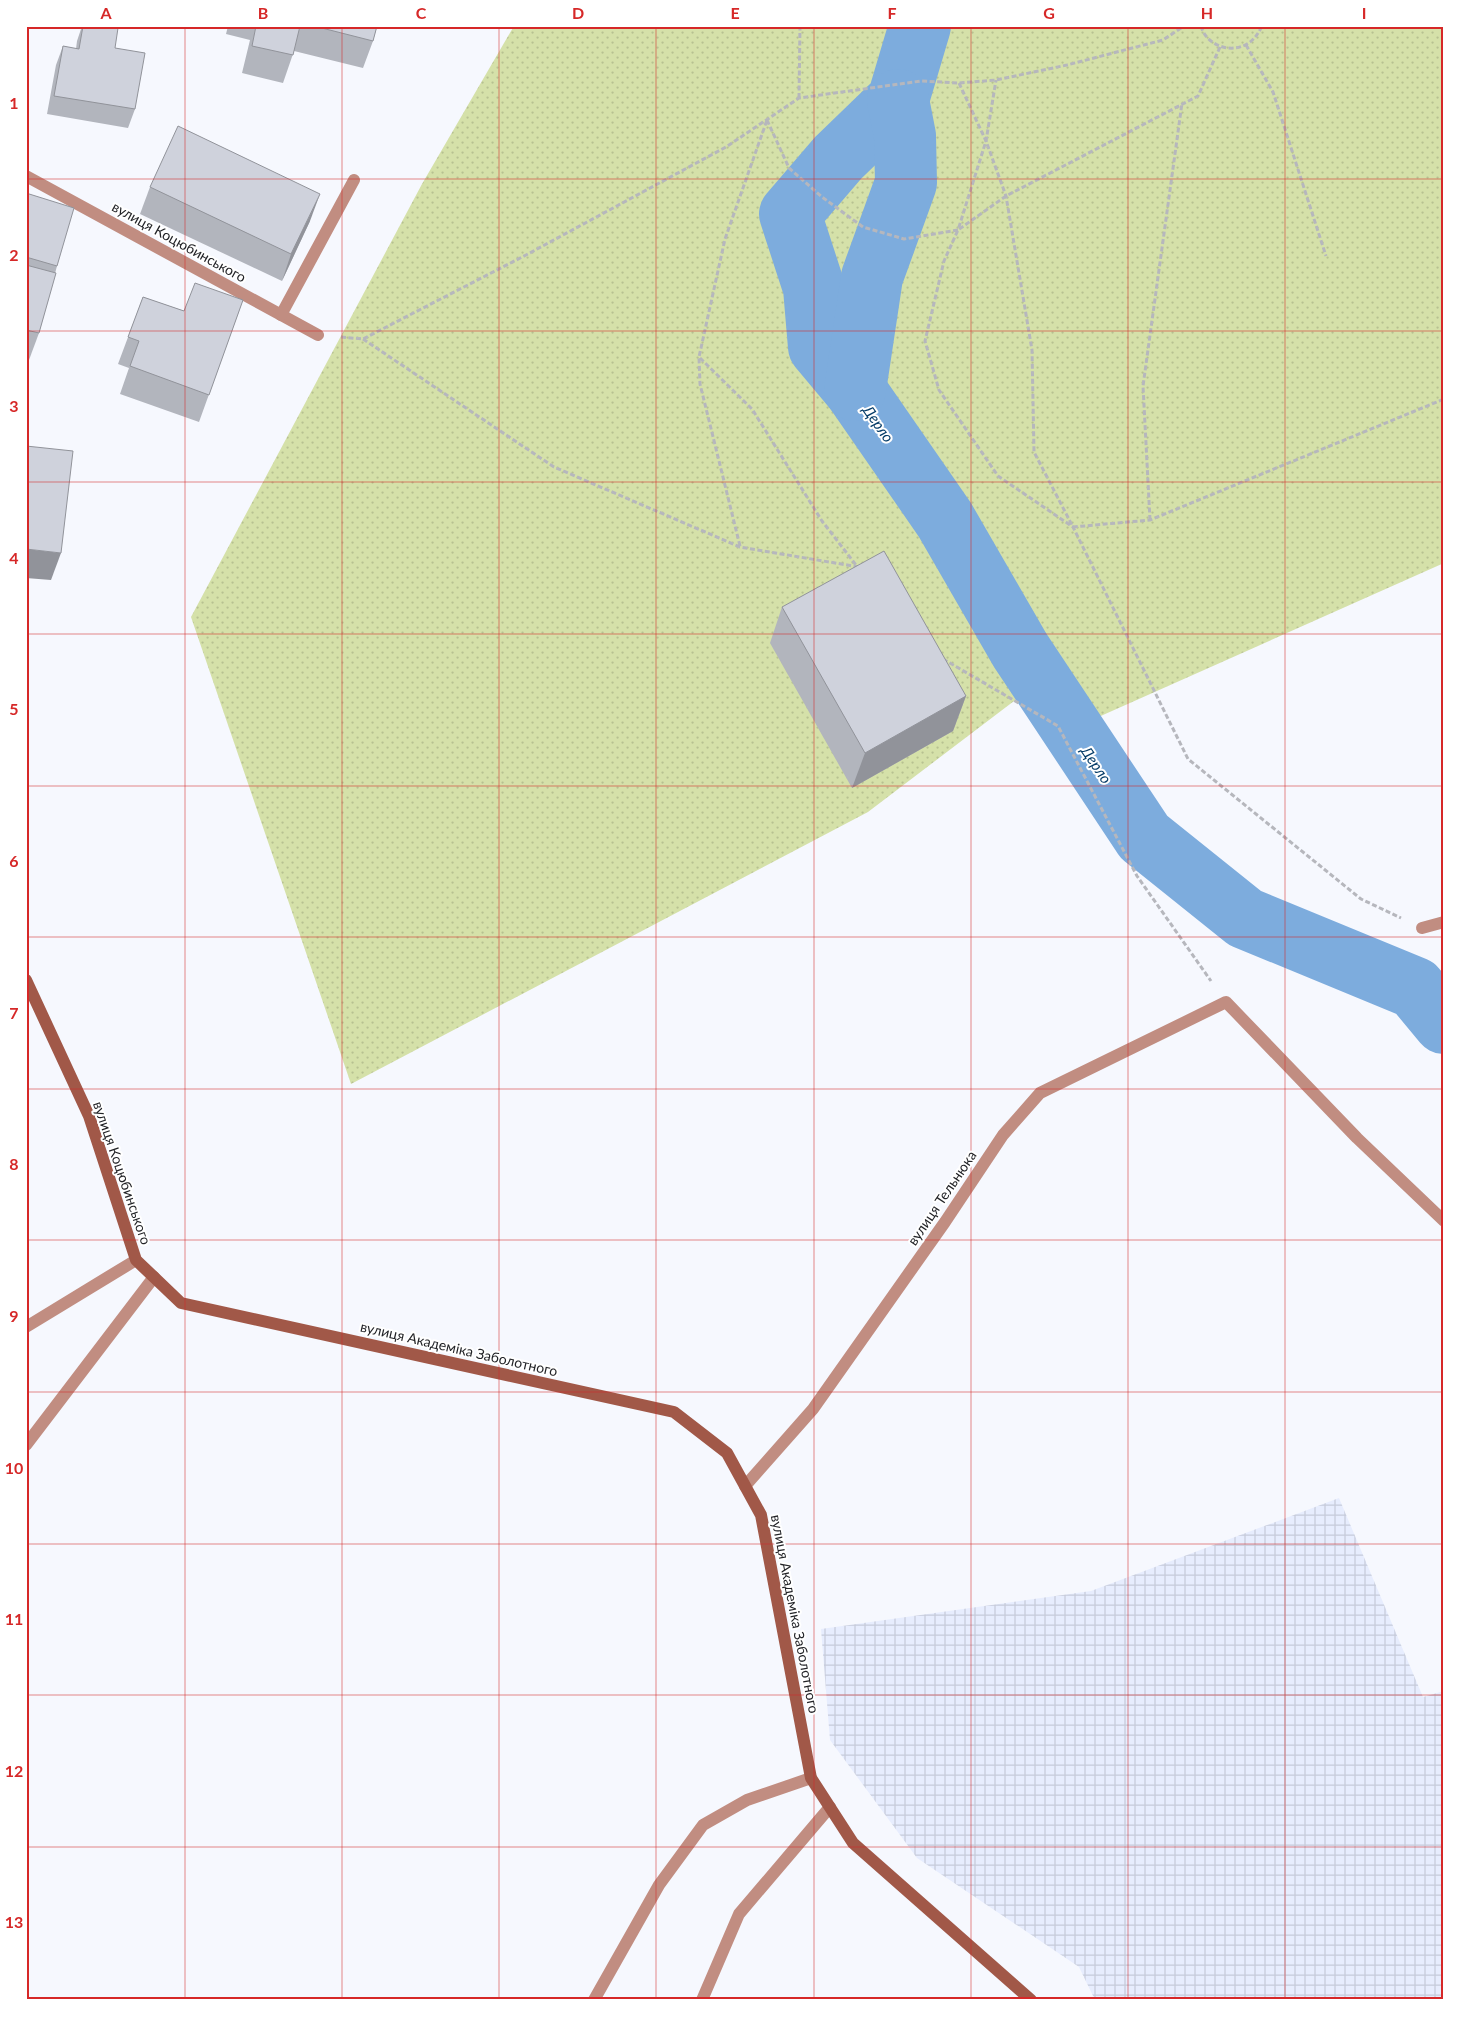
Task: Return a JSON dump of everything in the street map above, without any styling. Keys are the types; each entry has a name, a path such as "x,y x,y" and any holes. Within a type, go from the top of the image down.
{"street":[{"name":"вулиця Коцюбинського","path":"26,176 318,335"},
{"path":"282,315 354,180"},
{"path":"1422,928 1444,922"},
{"name":"вулиця Коцюбинського","path":"26,980 89,1116 136,1260 26,1327"},
{"path":"1226,1002 1357,1138 1444,1221"},
{"name":"вулиця Тельнюка","path":"745,1486 813,1409 945,1222 1003,1135 1040,1093 1226,1002"},
{"name":"вулиця Академіка Заболотного","path":"136,1260 181,1302 674,1412 727,1453 761,1515 811,1778 853,1843 1031,2000"},
{"path":"26,1445 154,1277"},
{"path":"594,2000 659,1884 703,1825 747,1800 811,1778"},
{"path":"702,2000 739,1914 830,1806"}],"path":[{"path":"799,98 800,26"},
{"path":"363,339 526,255 726,147 799,98 921,81 959,83 996,80 1067,65 1163,40 1184,26"},
{"path":"1201,26 1209,40 1220,47 1233,48 1246,45 1256,38 1262,26"},
{"path":"1246,45 1273,92 1326,256"},
{"path":"767,119 789,168 822,197 863,227 904,238 958,230 1006,196 1182,102 1198,96 1220,47"},
{"path":"996,80 986,141 958,230 944,261 925,341 939,390 998,476 1073,527 1150,520 1444,399"},
{"path":"959,83 986,141 1006,196 1032,350 1034,452 1188,759 1361,899 1422,928"},
{"path":"1150,520 1143,386 1182,102"},
{"path":"740,547 700,384 699,357 725,239 767,119"},
{"path":"318,335 363,339 554,467 740,547 856,566 864,570"},
{"path":"699,357 752,409 822,521 856,566"},
{"path":"937,656 1058,726 1138,876 1226,1002"}],"shaded area":[{"path":"1339,1498 1423,1697 1444,1691 1444,1999 1095,2000 1079,1967 917,1858 830,1740 821,1629 1091,1591"}],"green space":[{"path":"514,26 1444,26 1444,563 1085,723 1031,688 868,812 351,1084 191,617 422,184"}],"building":[{"path":"83,26 118,28 115,48 145,53 135,109 54,96 63,46 79,49"},
{"path":"256,26 300,26 293,55 252,46"},
{"path":"314,26 377,26 373,41"},
{"path":"178,126 320,194 291,254 150,187"},
{"path":"26,193 74,208 57,266 26,257"},
{"path":"26,265 56,273 39,333 26,330"},
{"path":"195,283 243,300 209,395 130,366 139,341 128,337 143,297 184,311"},
{"path":"26,446 73,451 61,553 26,549"},
{"path":"884,551 966,696 865,753 782,607"}],"waterway":[{"name":"Дерло","path":"920,26 898,100 838,158 790,214 814,288 819,347 855,390 945,520 1020,650 1144,837 1245,918 1415,988 1444,1023"},
{"name":"Дерло","path":"855,390 872,277 906,183 905,136 898,100"}]}
